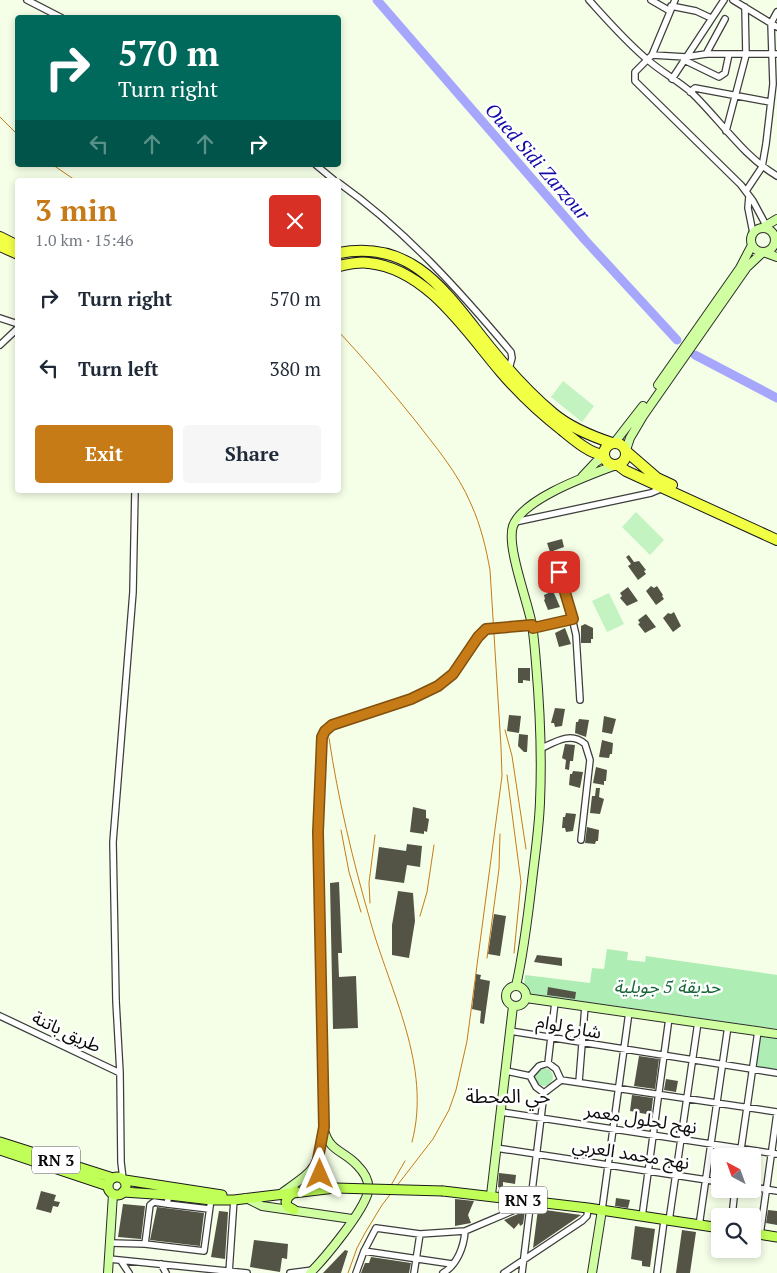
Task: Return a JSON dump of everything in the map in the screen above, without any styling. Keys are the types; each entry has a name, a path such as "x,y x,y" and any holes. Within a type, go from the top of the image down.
{"highway":[{"path":"0,237 15,244"},
{"path":"0,246 15,253"},
{"path":"341,253 368,249 400,258 414,266 451,297 509,369 554,414 576,428 622,445 626,451 665,482 777,533"},
{"path":"341,266 368,262 382,265 419,282 443,304 532,404 568,435 604,456 607,462 617,465 626,472 777,540"},
{"path":"604,456 607,446 614,443"},
{"path":"617,465 626,459 626,451"}],"main road":[{"path":"626,451 630,438 643,416 747,267 774,247 770,232 777,220"},
{"path":"770,232 753,233 752,245 755,250 777,257"},
{"path":"614,443 629,426 740,268 752,245"},
{"path":"581,478 604,456"},
{"path":"516,986 527,925 535,856 540,804 540,749 536,662 532,627 512,535 515,522 536,503 562,486 617,465"},
{"path":"335,1188 325,1180 318,1160 324,1127 318,832 322,737 325,731 332,725 411,699 442,683 453,674 478,637 486,629 532,627"},
{"path":"510,987 523,988 526,998 523,1004 513,1006 506,999 506,993 510,987"},
{"path":"526,998 777,1034"},
{"path":"491,1195 513,1006"},
{"path":"311,1271 352,1219 368,1192 368,1184 360,1168 328,1142 324,1127"},
{"name":"RN 3","path":"0,1142 41,1159 118,1185 168,1199 210,1201 335,1188 443,1191 491,1195 531,1202 588,1208 711,1227"},
{"name":"RN 3","path":"0,1150 41,1159"},
{"path":"282,1193 306,1176 318,1160 330,1152 337,1151"},
{"path":"108,1273 113,1215 118,1185"},
{"name":"RN 3","path":"118,1185 210,1201"},
{"path":"294,1210 287,1206 286,1202 288,1197 295,1191"},
{"path":"238,1198 262,1206 352,1219"},
{"path":"592,1273 602,1210"},
{"path":"761,1235 777,1237"}],"street":[{"path":"28,0 56,15"},
{"path":"589,0 672,79 690,92 714,115 742,149 762,167 777,176"},
{"path":"650,0 671,8 696,11 711,18"},
{"path":"675,0 650,58 635,72 637,84 705,148 748,193 770,232"},
{"path":"672,79 724,0"},
{"path":"733,0 777,27"},
{"path":"726,130 746,55 745,7"},
{"path":"753,233 748,208 748,193 762,167 770,116 770,102 775,84 775,54 771,23 777,12"},
{"path":"706,54 724,18"},
{"path":"650,58 685,59 706,54 775,54"},
{"path":"685,59 719,77 725,73 728,54"},
{"path":"690,92 695,88 770,102"},
{"path":"770,116 777,117"},
{"path":"318,167 332,178"},
{"path":"341,185 386,220 448,277 511,352 512,358 509,369"},
{"path":"0,318 15,325"},
{"path":"0,345 15,329"},
{"path":"515,522 651,493 663,488"},
{"path":"118,1185 121,1162 120,1073 116,1001 112,842 133,592 135,493"},
{"path":"536,503 534,511 539,517"},
{"path":"554,557 573,619 578,651 580,700"},
{"path":"532,627 573,619"},
{"path":"540,749 567,738 573,738 585,744 590,760 581,840"},
{"path":"548,1063 555,1002"},
{"path":"579,1082 586,1006"},
{"path":"602,1210 629,1012"},
{"name":"طريق باتنة","path":"0,1016 120,1073"},
{"path":"642,1217 669,1018"},
{"path":"656,1273 676,1176 698,1022"},
{"path":"700,1226 728,1026"},
{"name":"شارع لوام","path":"510,1031 665,1057 777,1073"},
{"path":"742,1148 758,1031"},
{"path":"530,1076 539,1066 548,1063"},
{"path":"548,1063 556,1069 561,1080"},
{"path":"506,1071 530,1076 536,1087 544,1092"},
{"path":"522,1273 537,1154 539,1117 544,1092 561,1080 777,1113 774,1153 761,1212"},
{"name":"نهج لحلول معمر","path":"501,1112 742,1148"},
{"name":"نهج محمد العربي","path":"496,1148 711,1181"},
{"name":"نهج لحلول معمر","path":"761,1151 774,1153"},
{"path":"761,1188 777,1191"},
{"path":"228,1272 238,1198"},
{"path":"145,1244 150,1205 154,1202 168,1199"},
{"path":"110,1243 145,1244 204,1251 210,1201"},
{"path":"356,1273 364,1251 376,1228 420,1234 465,1231 531,1202"},
{"path":"504,1273 582,1221 587,1216 588,1208"},
{"path":"442,1273 452,1264 463,1247 465,1231"},
{"path":"414,1273 420,1234"},
{"path":"364,1251 452,1264"},
{"path":"110,1259 204,1271 247,1273"},
{"path":"121,1260 129,1273"},
{"path":"161,1264 166,1273"},
{"path":"290,1273 311,1271"}],"green space":[{"path":"563,381 594,406 582,422 551,397"},
{"path":"636,512 664,540 650,555 622,527"},
{"path":"609,593 624,624 607,632 592,601"},
{"name":"حديقة 5 جويلية","path":"607,949 628,952 627,960 645,962 646,956 777,975 777,1029 531,994 524,986 525,975 590,983 592,968 604,969"},
{"path":"760,1034 777,1037 777,1071 755,1068"},
{"path":"544,1068 550,1071 553,1077 550,1083 544,1086 538,1083 535,1077 538,1071"}],"building":[{"path":"562,539 564,547 550,552 547,543"},
{"path":"629,555 634,562 639,561 646,570 644,571 646,574 638,580 628,566 631,564 626,557"},
{"path":"549,556 554,572 548,576 542,575 538,561"},
{"path":"567,558 571,567 576,567 579,577 577,578 579,582 569,585 564,569 567,568 564,560"},
{"path":"651,586 654,588 657,586 663,595 664,599 656,605 646,591"},
{"path":"628,587 638,601 627,606 620,598 622,596 620,593"},
{"path":"553,591 560,607 548,610 544,595"},
{"path":"674,612 681,626 673,632 663,618 668,613"},
{"path":"646,614 656,627 645,633 638,624 640,623 638,620"},
{"path":"585,624 593,628 591,643 581,643 581,626"},
{"path":"565,628 571,644 559,647 555,633"},
{"path":"518,668 530,668 530,681 523,680 523,683 518,683"},
{"path":"555,708 565,709 562,726 555,727 554,723 551,723"},
{"path":"509,715 521,716 519,733 507,731"},
{"path":"604,716 616,719 612,734 602,732"},
{"path":"579,719 589,720 586,737 575,733 576,722"},
{"path":"519,734 528,735 527,752 524,752 518,746"},
{"path":"602,740 613,743 612,754 610,754 609,758 599,757"},
{"path":"565,744 575,745 573,761 570,761 569,770 565,769 566,760 562,758"},
{"path":"596,767 607,770 604,785 593,783"},
{"path":"573,771 583,772 580,788 569,785 570,774"},
{"path":"596,788 600,788 599,797 604,799 600,814 590,813 592,796 595,796"},
{"path":"413,807 426,810 426,818 429,819 427,832 424,831 424,834 410,832"},
{"path":"566,813 576,814 573,831 566,832 565,828 562,828 563,817 565,817"},
{"path":"587,827 599,830 598,841 595,844 585,843"},
{"path":"407,844 422,846 420,867 407,865 404,883 375,879 379,847 406,851"},
{"path":"339,882 342,953 338,953 339,977 356,976 358,1028 333,1029 330,883"},
{"path":"398,891 413,893 415,921 409,958 392,955 392,925"},
{"path":"494,914 506,916 500,956 488,954"},
{"path":"537,955 562,958 562,966 534,962"},
{"path":"476,974 481,975 480,979 490,981 484,1024 480,1023 481,1011 472,1009"},
{"path":"548,987 576,992 575,999 547,995"},
{"path":"639,1056 659,1059 655,1089 634,1086"},
{"path":"666,1079 678,1081 676,1092 664,1090"},
{"path":"632,1095 653,1098 651,1115 630,1111"},
{"path":"499,1173 516,1175 515,1184 503,1182 503,1188 498,1187"},
{"path":"41,1191 56,1195 54,1201 60,1202 58,1207 53,1206 51,1213 36,1209"},
{"path":"616,1198 630,1200 628,1208 615,1206"},
{"path":"455,1199 474,1201 468,1215 471,1223 455,1226"},
{"path":"123,1204 145,1206 141,1239 118,1237"},
{"path":"157,1207 204,1213 200,1246 150,1240"},
{"path":"538,1209 581,1215 533,1248"},
{"path":"768,1210 777,1211 777,1225 766,1223"},
{"path":"219,1211 228,1212 225,1259 211,1257"},
{"path":"525,1211 523,1224 520,1226 519,1223 514,1229 504,1220"},
{"path":"635,1226 655,1229 650,1267 642,1266 642,1261 631,1259"},
{"path":"682,1230 696,1232 690,1273 676,1273"},
{"path":"254,1240 288,1244 287,1259 282,1258 280,1272 250,1267"},
{"path":"345,1250 348,1251 341,1273 323,1273"},
{"path":"371,1257 411,1263 409,1273 361,1273 365,1263 369,1263"}],"waterway":[{"name":"Oued Sidi Zarzour","path":"377,0 585,240 677,340"},
{"name":"Oued Sidi Zarzour","path":"695,355 777,398"}],"railway":[{"path":"0,117 15,132"},
{"path":"56,167 72,178"},
{"path":"341,334 396,397 446,460 460,481 478,520 490,570 502,776 467,1041 456,1090 449,1110 433,1139 382,1205 365,1233 348,1273"},
{"path":"505,730 512,756 526,849"},
{"path":"329,738 341,807 358,875 378,947 406,1030 413,1057 417,1085 417,1114 412,1142"},
{"path":"507,775 521,882 514,953"},
{"path":"341,830 349,872 361,912"},
{"path":"487,958 499,869 500,834"},
{"path":"370,903 369,883 375,835"},
{"path":"420,916 427,892 434,845"},
{"path":"390,1187 405,1161"}],"district":[{"name":"حي المحطة","path":"508,1095"}],"route":[{"path":"320,1174 317,1164 324,1127 318,832 322,737 325,731 332,725 411,699 438,686 460,666 481,632 486,629 532,625 533,628 573,619 559,572"}]}
